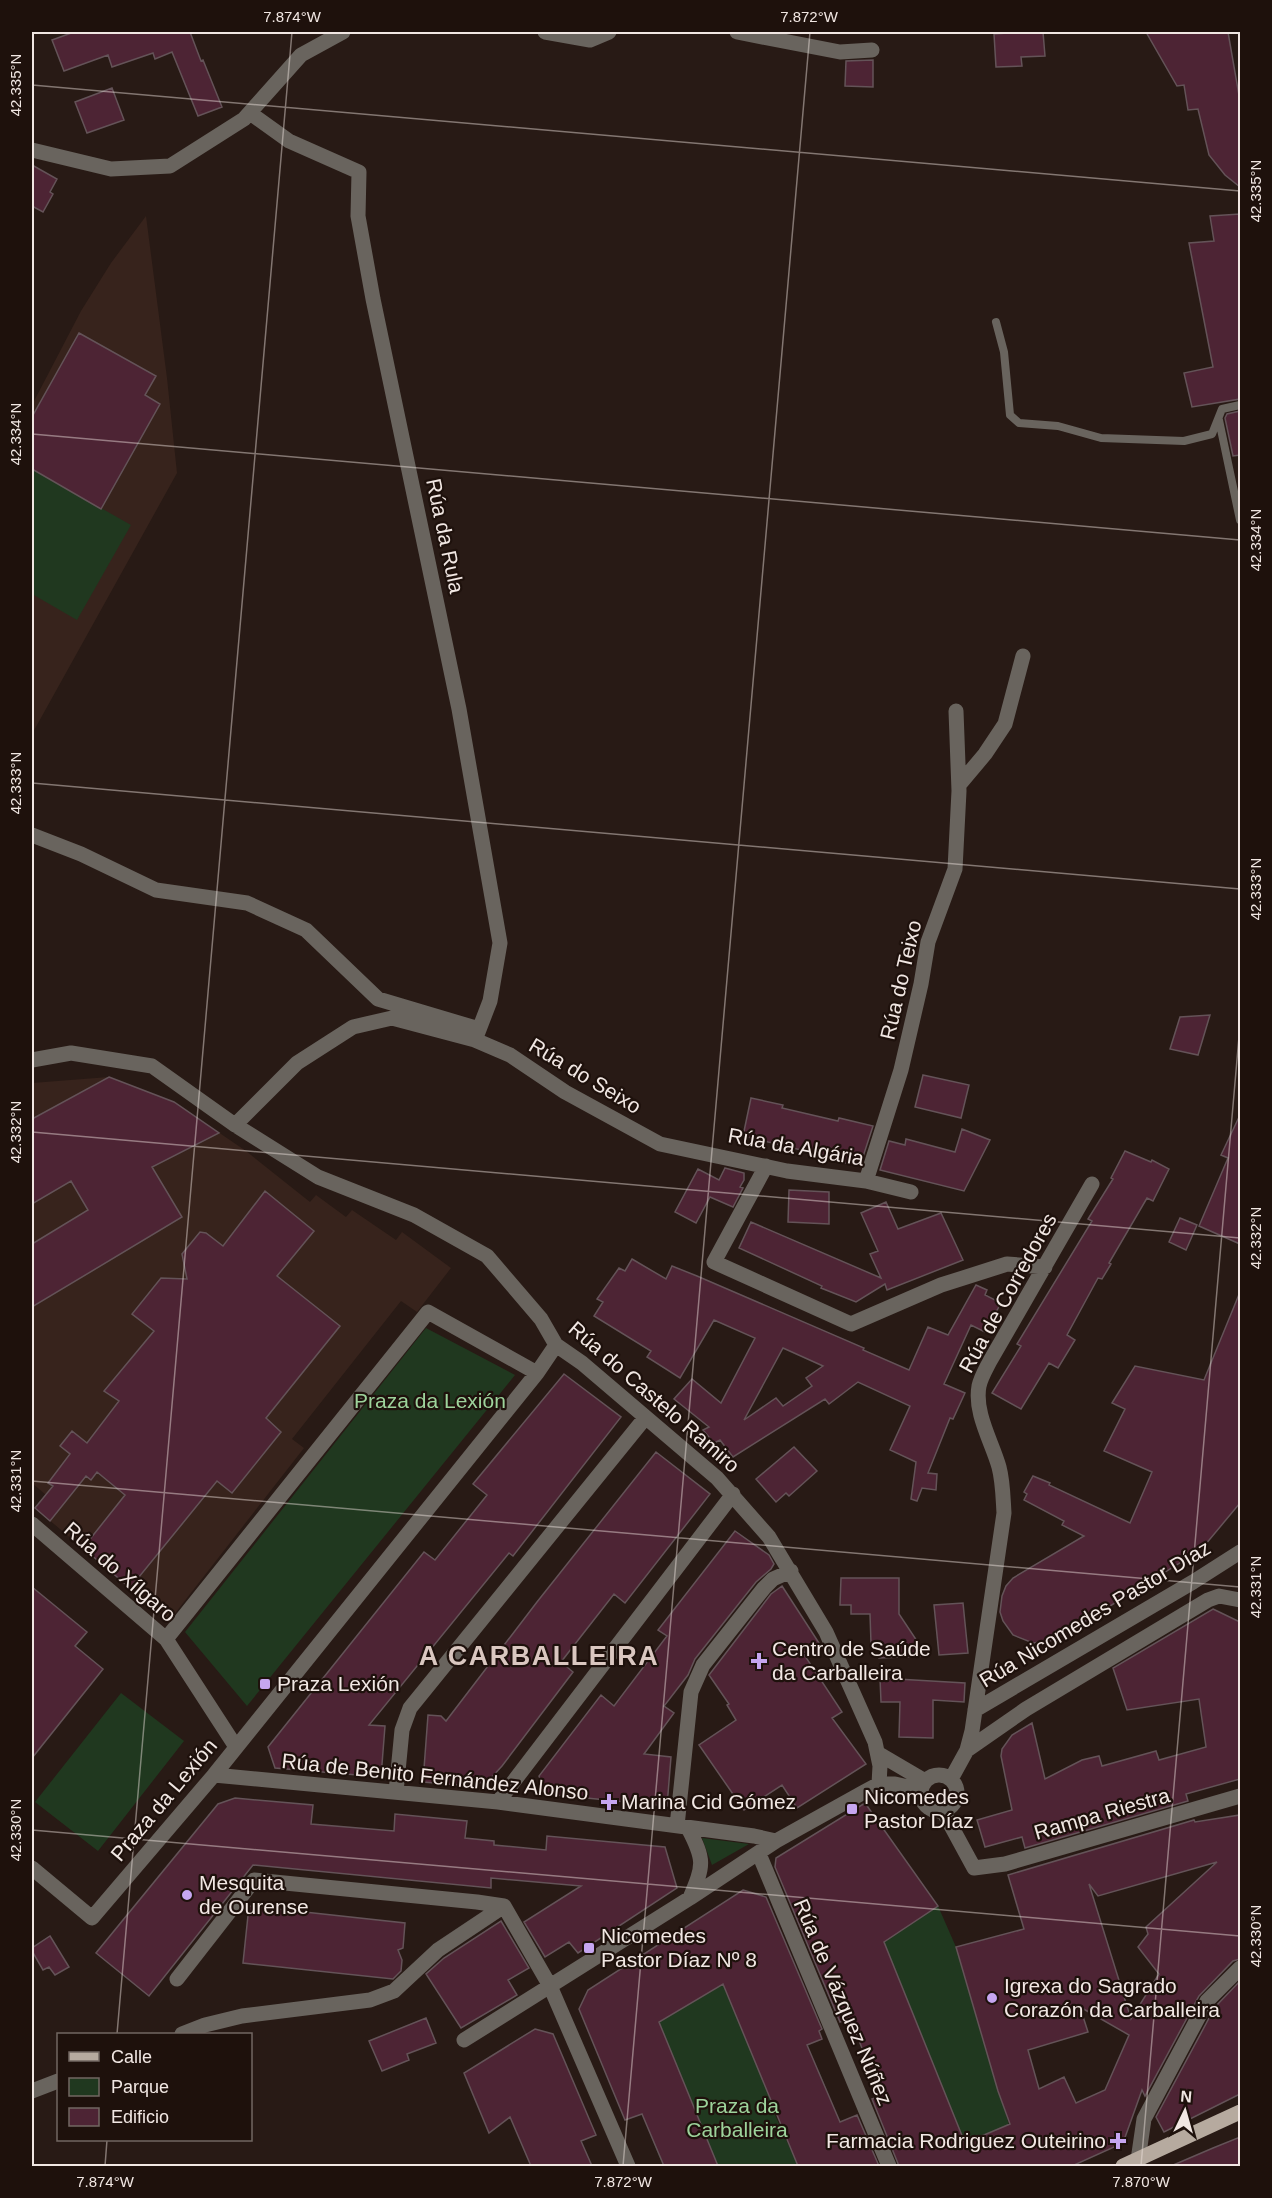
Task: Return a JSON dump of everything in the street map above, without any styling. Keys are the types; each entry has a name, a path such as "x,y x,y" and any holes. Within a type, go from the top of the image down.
{"main road":[{"path":"1130,2163 1240,2112"}],"street":[{"path":"32,150 111,169 170,166 244,119 301,55 343,32"},
{"path":"545,32 590,40 609,32"},
{"path":"737,32 840,52 872,50"},
{"name":"Rúa da Rula","path":"250,113 289,141 360,172 358,216 372,298 459,709 500,943 490,1001 477,1035"},
{"path":"959,785 985,754 1005,724 1023,656"},
{"name":"Rúa do Teixo","path":"866,1180 901,1070 921,984 928,942 955,869 959,785 956,711"},
{"name":"Rúa do Seixo","path":"32,835 81,854 156,890 247,903 306,930 378,999 477,1035 565,1092 660,1144 674,1147"},
{"name":"Rúa do Seixo","path":"235,1125 297,1063 352,1027 392,1018 477,1035"},
{"name":"Rúa do Castelo Ramiro","path":"32,1060 71,1053 152,1066 235,1125 318,1177 414,1215 487,1256 541,1319 556,1345 582,1363 717,1478 769,1537 826,1632 879,1754"},
{"name":"Rúa da Algária","path":"674,1147 787,1171 866,1180 911,1192"},
{"path":"766,1166 714,1262 850,1324 941,1285 1007,1264 1045,1267"},
{"name":"Rúa de Corredores","path":"975,1710 1004,1513 1000,1469 978,1400 981,1377 1092,1184"},
{"path":"166,1639 428,1312 537,1373"},
{"name":"Praza da Lexión","path":"32,1868 92,1918 214,1775 537,1373 556,1345"},
{"path":"396,1792 402,1730 410,1708 645,1418"},
{"path":"498,1802 733,1494"},
{"name":"Rúa do Xílgaro","path":"32,1524 166,1639 236,1747"},
{"name":"Rúa Nicomedes Pastor Díaz","path":"943,1810 953,1805 957,1794 957,1788 951,1779 967,1749 975,1710 1240,1552"},
{"path":"690,1898 699,1878 702,1861 700,1851 682,1827 691,1692 703,1665 764,1588 773,1579 791,1571"},
{"name":"Rúa Nicomedes Pastor Díaz","path":"967,1749 1026,1709 1208,1600 1219,1596 1240,1600"},
{"path":"879,1754 879,1784"},
{"path":"879,1754 923,1786"},
{"name":"Rúa de Benito Fernández Alonso","path":"214,1775 498,1802 754,1836 776,1841"},
{"path":"943,1810 932,1810 923,1802 923,1786 929,1778 940,1775 951,1779"},
{"path":"464,2040 759,1854 776,1841 879,1784 923,1786"},
{"name":"Rampa Riestra","path":"943,1810 974,1868 1005,1864 1240,1796"},
{"name":"Rúa de Vázquez Núñez","path":"759,1854 889,2166"},
{"path":"177,1979 254,1880 504,1906"},
{"path":"504,1906 550,1986 628,2166"},
{"path":"185,2033 205,2025 242,2016 370,2001 394,1991 438,1950 504,1906"},
{"path":"1130,2163 1144,2120 1207,2001 1240,1968"},
{"path":"32,2091 57,2081"}],"lane":[{"path":"996,322 1004,352 1010,415 1019,423 1058,426 1101,438 1184,441 1212,434 1222,409 1240,405"},
{"path":"1219,420 1240,520"}],"shaded area":[{"path":"146,216 177,473 32,734 32,405 81,311 111,263"},
{"path":"109,1077 174,1102 246,1151 310,1202 316,1195 346,1217 352,1210 396,1240 402,1232 451,1268 417,1312 401,1301 292,1439 304,1448 169,1621 35,1508 46,1495 32,1483 32,1083"}],"green space":[{"path":"32,469 131,525 77,620 32,594"},
{"name":"Praza da Lexión","path":"426,1328 515,1375 247,1706 185,1632"},
{"path":"121,1693 184,1741 98,1851 35,1802"},
{"path":"702,1838 749,1844 712,1865"},
{"path":"938,1906 956,1947 1009,2125 965,2143 879,1930 895,1935"},
{"name":"Praza da Carballeira","path":"723,1984 768,2092 819,2071 828,2093 775,2115 798,2166 718,2166 708,2143 661,2161 652,2139 700,2121 659,2022"}],"building":[{"path":"74,32 190,32 222,107 198,116 172,52 155,59 153,53 112,67 108,55 64,71 52,40"},
{"path":"1043,32 1045,56 1021,57 1022,66 996,67 994,34"},
{"path":"1146,32 1228,32 1240,101 1240,187 1225,175 1209,155 1198,109 1188,110 1184,85 1177,86"},
{"path":"873,60 873,87 845,86 846,61"},
{"path":"112,88 124,120 87,133 75,102"},
{"path":"32,165 57,179 50,192 53,194 43,212 32,206"},
{"path":"1240,214 1240,399 1192,407 1184,373 1213,367 1189,243 1214,241 1210,216"},
{"path":"79,333 156,376 145,395 160,404 101,509 32,469 32,417"},
{"path":"1240,411 1240,455 1233,456 1225,418 1227,414"},
{"path":"1210,1015 1198,1055 1170,1049 1180,1017"},
{"path":"923,1075 969,1085 961,1118 915,1107"},
{"path":"109,1077 174,1102 219,1133 152,1167 182,1217 32,1307 32,1244 88,1210 71,1181 32,1204 32,1119"},
{"path":"751,1098 838,1121 839,1118 873,1126 860,1166 836,1161 830,1147 830,1157 743,1136"},
{"path":"1240,1115 1240,1244 1199,1226 1228,1158 1221,1155"},
{"path":"962,1129 990,1140 964,1191 880,1170 889,1141 905,1145 906,1139 955,1152"},
{"path":"1125,1151 1151,1162 1152,1160 1169,1169 1153,1201 1147,1198 1102,1279 1098,1278 1067,1335 1075,1340 1058,1368 1049,1363 1021,1409 992,1393 1021,1346 1017,1344 1092,1221 1088,1219 1113,1179 1111,1178"},
{"path":"725,1168 744,1173 744,1180 740,1187 743,1188 733,1207 710,1197 696,1223 675,1212 698,1169 719,1180"},
{"path":"789,1190 829,1192 829,1224 788,1222"},
{"path":"265,1191 314,1231 277,1276 340,1326 266,1418 281,1432 232,1493 217,1481 130,1588 83,1548 125,1495 97,1472 91,1480 86,1476 50,1521 35,1508 53,1486 48,1483 70,1454 60,1446 72,1431 87,1443 119,1401 104,1391 154,1331 132,1314 161,1278 187,1279 182,1254 200,1232 206,1233 223,1246"},
{"path":"886,1202 898,1229 941,1213 963,1260 887,1290 885,1284 856,1302 821,1288 822,1286 739,1248 751,1222 881,1278 870,1254 878,1251 861,1213"},
{"path":"1180,1218 1197,1225 1186,1250 1169,1242"},
{"path":"632,1259 666,1279 672,1266 864,1348 863,1350 909,1370 928,1327 948,1335 976,1285 987,1290 985,1295 1001,1303 985,1332 971,1325 944,1384 965,1393 953,1419 950,1418 928,1473 937,1474 936,1490 922,1488 917,1501 911,1499 916,1462 890,1450 910,1406 858,1382 829,1404 825,1399 733,1457 720,1440 714,1443 703,1430 709,1427 674,1399 692,1379 721,1403 755,1338 714,1320 680,1378 647,1357 651,1351 594,1316 603,1302 597,1299 619,1268 625,1271","holes":["783,1348 823,1366 806,1378 812,1386 783,1406 776,1398 744,1420"]},
{"path":"1240,1292 1240,1503 1205,1545 1188,1558 1055,1640 1033,1643 1013,1635 1003,1621 1000,1612 1006,1586 1013,1578 1084,1536 1062,1525 1064,1521 1024,1500 1027,1494 1024,1492 1033,1476 1130,1523 1152,1472 1104,1451 1125,1409 1112,1403 1135,1366 1204,1380"},
{"path":"564,1374 621,1417 513,1556 509,1553 369,1725 385,1726 381,1777 275,1768 268,1747 424,1552 435,1560 487,1495 473,1484"},
{"path":"794,1447 817,1471 789,1496 786,1493 776,1502 756,1479"},
{"path":"656,1452 710,1494 625,1603 614,1594 561,1662 573,1672 490,1779 472,1786 423,1782 428,1715 441,1716 446,1721"},
{"path":"735,1531 769,1555 774,1564 756,1582 695,1659 688,1675 664,1706 674,1713 644,1754 671,1757 667,1806 546,1794 539,1776 601,1695 614,1706 667,1636 658,1630"},
{"path":"841,1578 899,1578 899,1614 927,1656 879,1658 879,1644 871,1643 870,1614 851,1614 851,1605 840,1605"},
{"path":"782,1586 819,1643 803,1653 842,1712 832,1718 866,1764 797,1808 782,1785 744,1810 699,1745 736,1720 727,1705 729,1704 709,1675 771,1594"},
{"path":"32,1587 87,1632 75,1646 103,1669 32,1758"},
{"path":"963,1603 968,1653 939,1655 934,1605"},
{"path":"1213,1609 1240,1622 1240,1779 1186,1794 1188,1801 1025,1848 1022,1837 985,1847 977,1820 1012,1810 1001,1756 1002,1749 1012,1735 1032,1723 1045,1779 1082,1760 1099,1756 1102,1766 1156,1751 1159,1760 1206,1747 1199,1699 1127,1710 1113,1668"},
{"path":"880,1678 965,1683 964,1702 933,1700 933,1738 899,1737 900,1702 881,1702"},
{"path":"235,1798 313,1805 311,1824 394,1831 395,1814 467,1821 465,1838 494,1841 494,1845 546,1850 547,1836 665,1847 677,1888 578,1953 569,1942 545,1957 524,1922 581,1886 491,1878 491,1888 253,1865 149,1996 96,1953 218,1804"},
{"path":"865,1803 938,1906 884,1942 965,2143 1010,2124 998,2091 956,1947 1024,1929 1008,1875 1194,1820 1195,1822 1240,1815 1240,1959 1233,1961 1199,1996 1145,2096 1142,2090 1123,2143 1072,2166 899,2166 872,2099 881,2096 850,2018 840,2022 775,1867 776,1858","holes":["1217,1862 1146,1927 1148,1934 1138,1947 1159,1974 1131,2019 1089,1884 1098,1896","1080,2007 1129,2035 1105,2090 1076,2103 1064,2077 1039,2089 1028,2050 1088,2032"]},
{"path":"743,1890 766,1897 822,2029 819,2031 822,2039 807,2045 840,2122 857,2115 879,2166 798,2166 723,1984 659,2022 718,2166 664,2166 642,2114 625,2120 579,2009 588,1990"},
{"path":"249,1906 405,1923 403,1948 398,1950 402,1960 401,1971 393,1979 243,1963"},
{"path":"501,1921 529,1968 508,1980 517,1995 461,2028 426,1974 444,1958"},
{"path":"50,1936 69,1967 55,1975 49,1967 43,1970 32,1951 32,1948"},
{"path":"1240,1981 1240,2094 1164,2132 1156,2117 1215,2007"},
{"path":"426,2018 436,2043 407,2054 409,2060 382,2071 369,2041"},
{"path":"535,2029 553,2034 596,2135 581,2141 592,2166 531,2166 510,2117 489,2133 464,2073"},
{"path":"1240,2137 1240,2166 1171,2166 1213,2148"}],"place":[{"name":"Centro de Saúde da Carballeira","path":"759,1661"},
{"name":"Praza Lexión","path":"265,1684"},
{"name":"Marina Cid Gómez","path":"609,1802"},
{"name":"Nicomedes Pastor Díaz","path":"852,1809"},
{"name":"Mesquita de Ourense","path":"187,1895"},
{"name":"Nicomedes Pastor Díaz Nº 8","path":"589,1948"},
{"name":"Igrexa do Sagrado Corazón da Carballeira","path":"992,1998"},
{"name":"Farmacia Rodriguez Outeirino","path":"1118,2141"}],"district":[{"name":"A CARBALLEIRA","path":"539,1656"}]}
